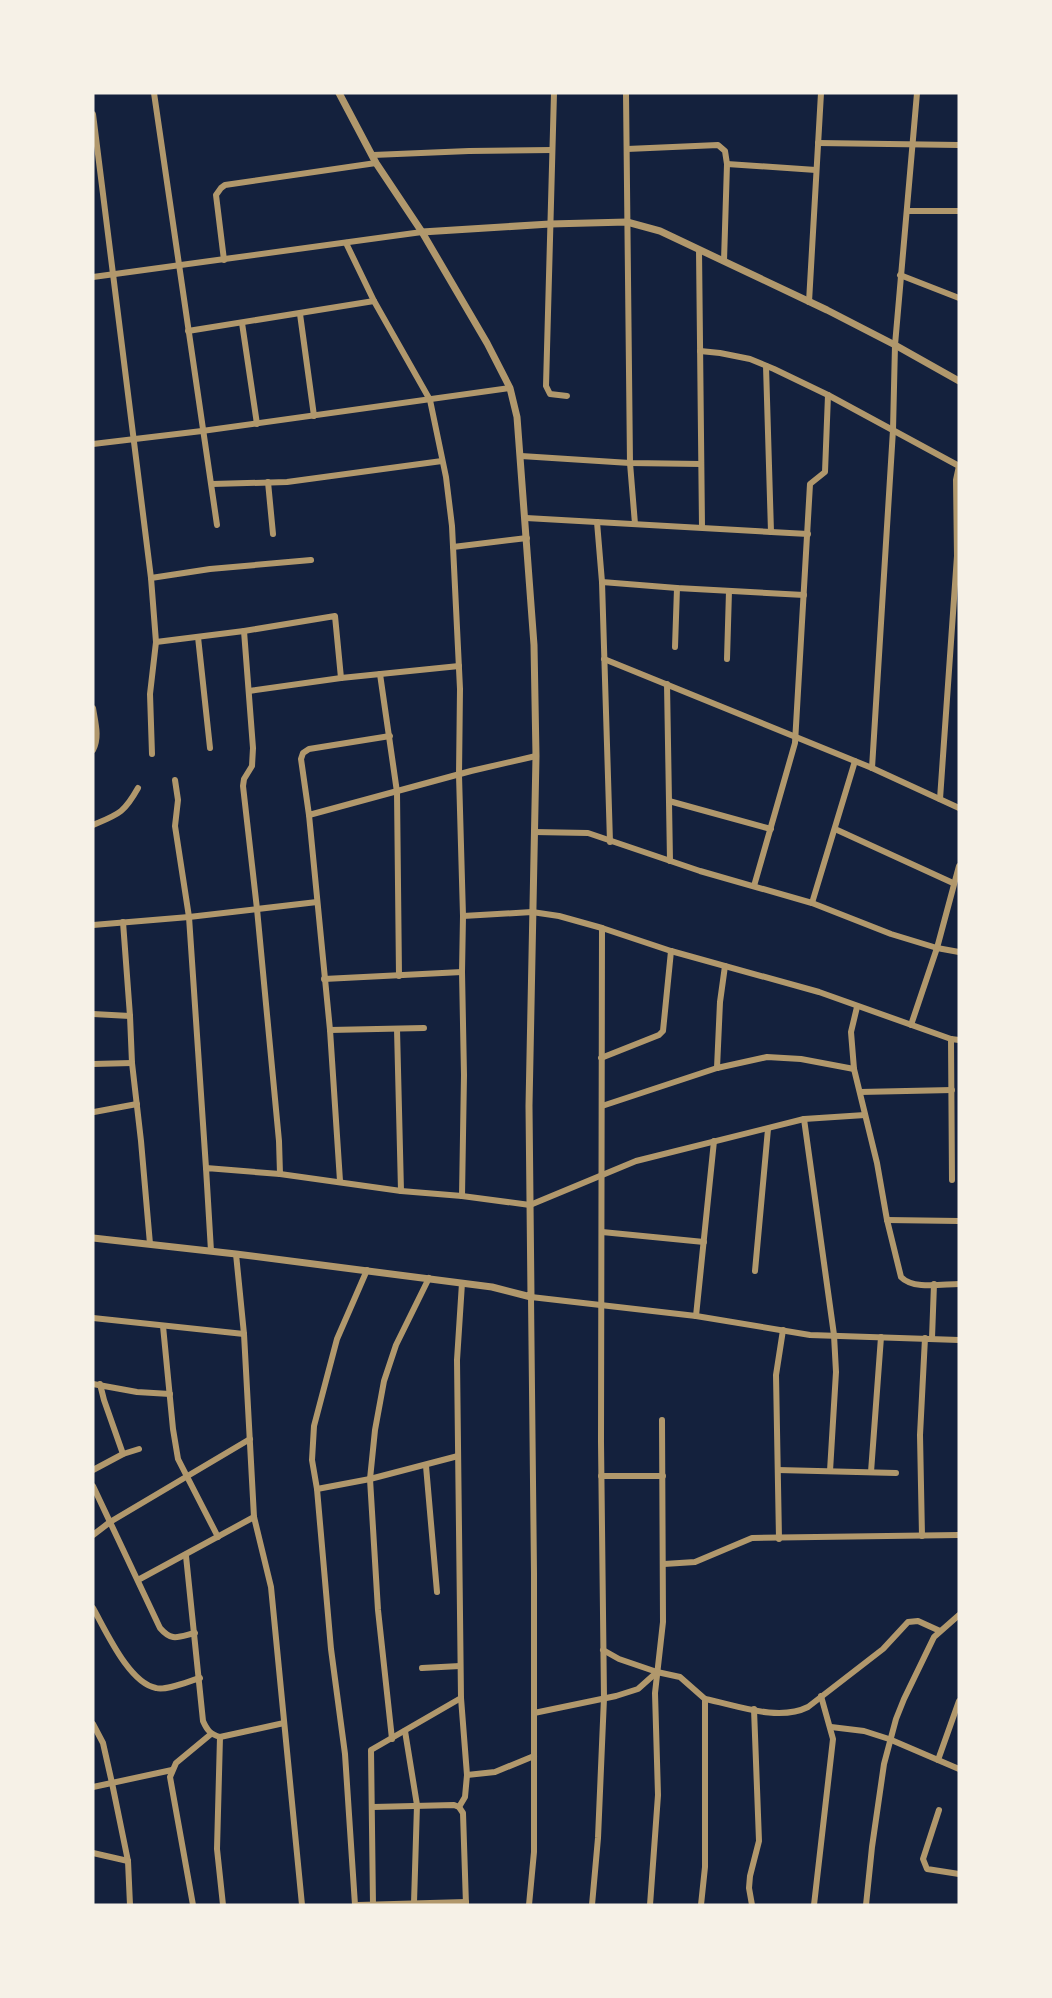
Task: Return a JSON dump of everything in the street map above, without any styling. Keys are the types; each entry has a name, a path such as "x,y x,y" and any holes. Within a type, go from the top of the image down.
{"street":[{"path":"154,93 217,525"},
{"path":"339,93 374,159 422,232 487,343 510,388 517,417 534,645 537,796 529,1106 534,1713 534,1852 529,1905"},
{"path":"554,93 546,386 550,394 566,396"},
{"path":"626,93 630,463 635,524"},
{"path":"809,302 821,93"},
{"path":"872,768 893,430 895,345 917,93"},
{"path":"93,114 151,578 156,642 150,694 152,754"},
{"path":"818,143 959,145"},
{"path":"626,149 718,145 725,151 727,164 724,261"},
{"path":"224,260 216,195 225,185 374,159 469,151 552,150"},
{"path":"727,164 816,170"},
{"path":"907,211 959,211"},
{"path":"93,277 422,232 627,222 660,231 724,261 895,345 959,381"},
{"path":"346,243 374,300 430,400 452,526 459,666 463,916 464,1075 461,1196"},
{"path":"699,250 702,527"},
{"path":"900,275 959,298"},
{"path":"188,331 374,300"},
{"path":"300,314 314,416"},
{"path":"242,323 257,424"},
{"path":"700,351 720,352 766,366 828,395 959,466 956,480 957,605 940,799"},
{"path":"766,366 771,532"},
{"path":"93,444 510,388"},
{"path":"754,886 795,737 810,484 825,472 828,395"},
{"path":"521,456 630,463 701,464"},
{"path":"212,484 287,482 442,461"},
{"path":"268,482 273,534"},
{"path":"526,517 808,534"},
{"path":"597,522 602,582 610,842"},
{"path":"453,547 527,538"},
{"path":"151,578 210,569 311,560"},
{"path":"602,582 804,595"},
{"path":"675,647 677,588"},
{"path":"727,659 729,591"},
{"path":"156,642 335,616 341,678"},
{"path":"244,631 253,758 243,786 257,909 280,1174"},
{"path":"198,637 210,748"},
{"path":"604,659 872,768 959,808"},
{"path":"249,691 459,666"},
{"path":"380,674 397,792 399,976"},
{"path":"667,684 670,861"},
{"path":"93,708 97,740 93,750"},
{"path":"340,1181 330,1030 301,760 303,753 309,748 390,736"},
{"path":"309,815 536,756"},
{"path":"812,903 855,761"},
{"path":"175,780 178,800 175,825 189,917 211,1251"},
{"path":"93,825 119,814 138,788"},
{"path":"669,801 771,829"},
{"path":"835,829 953,883"},
{"path":"534,832 588,833 670,861 812,903 891,934 959,952"},
{"path":"911,1025 937,948 959,866"},
{"path":"93,925 317,902"},
{"path":"463,916 532,912 559,916 671,951 819,992 955,1040 952,1180"},
{"path":"123,922 132,1063 150,1244"},
{"path":"592,1905 598,1838 604,1698 601,1476 602,928"},
{"path":"601,1058 663,1031 671,951"},
{"path":"718,1068 720,1002 725,966"},
{"path":"324,979 462,972"},
{"path":"857,1007 851,1032 854,1069 901,1277 905,1281 918,1284 959,1284"},
{"path":"93,1014 130,1016"},
{"path":"330,1030 424,1028"},
{"path":"397,1029 401,1191"},
{"path":"601,1106 718,1068 767,1057 854,1069"},
{"path":"93,1064 132,1063"},
{"path":"860,1092 952,1090"},
{"path":"94,1112 137,1104"},
{"path":"206,1167 530,1205 636,1161 804,1119 865,1115"},
{"path":"804,1119 834,1335 836,1372 830,1471"},
{"path":"755,1271 768,1129"},
{"path":"696,1316 714,1141"},
{"path":"887,1220 959,1221"},
{"path":"601,1232 704,1242"},
{"path":"93,1238 429,1278 492,1287 531,1297 696,1316 810,1335 959,1340"},
{"path":"236,1254 244,1334 254,1517 271,1587 302,1905"},
{"path":"367,1270 337,1339 314,1426 312,1460 331,1649 345,1754 357,1905 466,1903 463,1813 459,1807 373,1807"},
{"path":"392,1740 378,1610 370,1479 384,1381 396,1345 429,1278"},
{"path":"459,1807 466,1797 467,1775 460,1666 457,1360 461,1283"},
{"path":"922,1536 920,1435 934,1284"},
{"path":"93,1318 244,1334"},
{"path":"163,1326 178,1459 218,1537"},
{"path":"779,1539 776,1375 783,1330"},
{"path":"871,1472 881,1337"},
{"path":"97,1384 137,1392 170,1394"},
{"path":"97,1384 123,1454"},
{"path":"650,1905 658,1795 655,1692 663,1622 662,1420"},
{"path":"93,1535 110,1522 250,1439"},
{"path":"93,1470 139,1448"},
{"path":"317,1489 426,1466 458,1456"},
{"path":"426,1466 437,1592"},
{"path":"778,1470 896,1473"},
{"path":"601,1476 663,1476"},
{"path":"93,1486 160,1628 172,1638 195,1633"},
{"path":"138,1580 254,1517"},
{"path":"664,1564 695,1562 752,1538 959,1535"},
{"path":"186,1556 203,1721 211,1734 220,1737 284,1723"},
{"path":"93,1608 130,1671 150,1686 162,1689 200,1678"},
{"path":"866,1905 872,1847 890,1739 904,1699 934,1637 959,1615"},
{"path":"603,1650 657,1672 680,1677 705,1699 779,1714 799,1711 821,1696 883,1649 908,1622 918,1621 940,1631"},
{"path":"422,1668 460,1666"},
{"path":"534,1713 638,1689 657,1672"},
{"path":"814,1905 833,1739 821,1696"},
{"path":"373,1905 371,1750 461,1698"},
{"path":"701,1905 705,1867 705,1699"},
{"path":"938,1760 959,1701"},
{"path":"752,1905 750,1876 759,1841 754,1709"},
{"path":"93,1724 103,1742 128,1861 130,1905"},
{"path":"831,1727 864,1731 890,1739 959,1769"},
{"path":"405,1731 417,1805 414,1903"},
{"path":"193,1905 170,1777 176,1763 211,1734"},
{"path":"220,1737 217,1849 223,1905"},
{"path":"467,1775 495,1772 534,1756"},
{"path":"93,1787 172,1770"},
{"path":"939,1810 923,1859 924,1865 959,1874"},
{"path":"93,1853 128,1861"}]}
